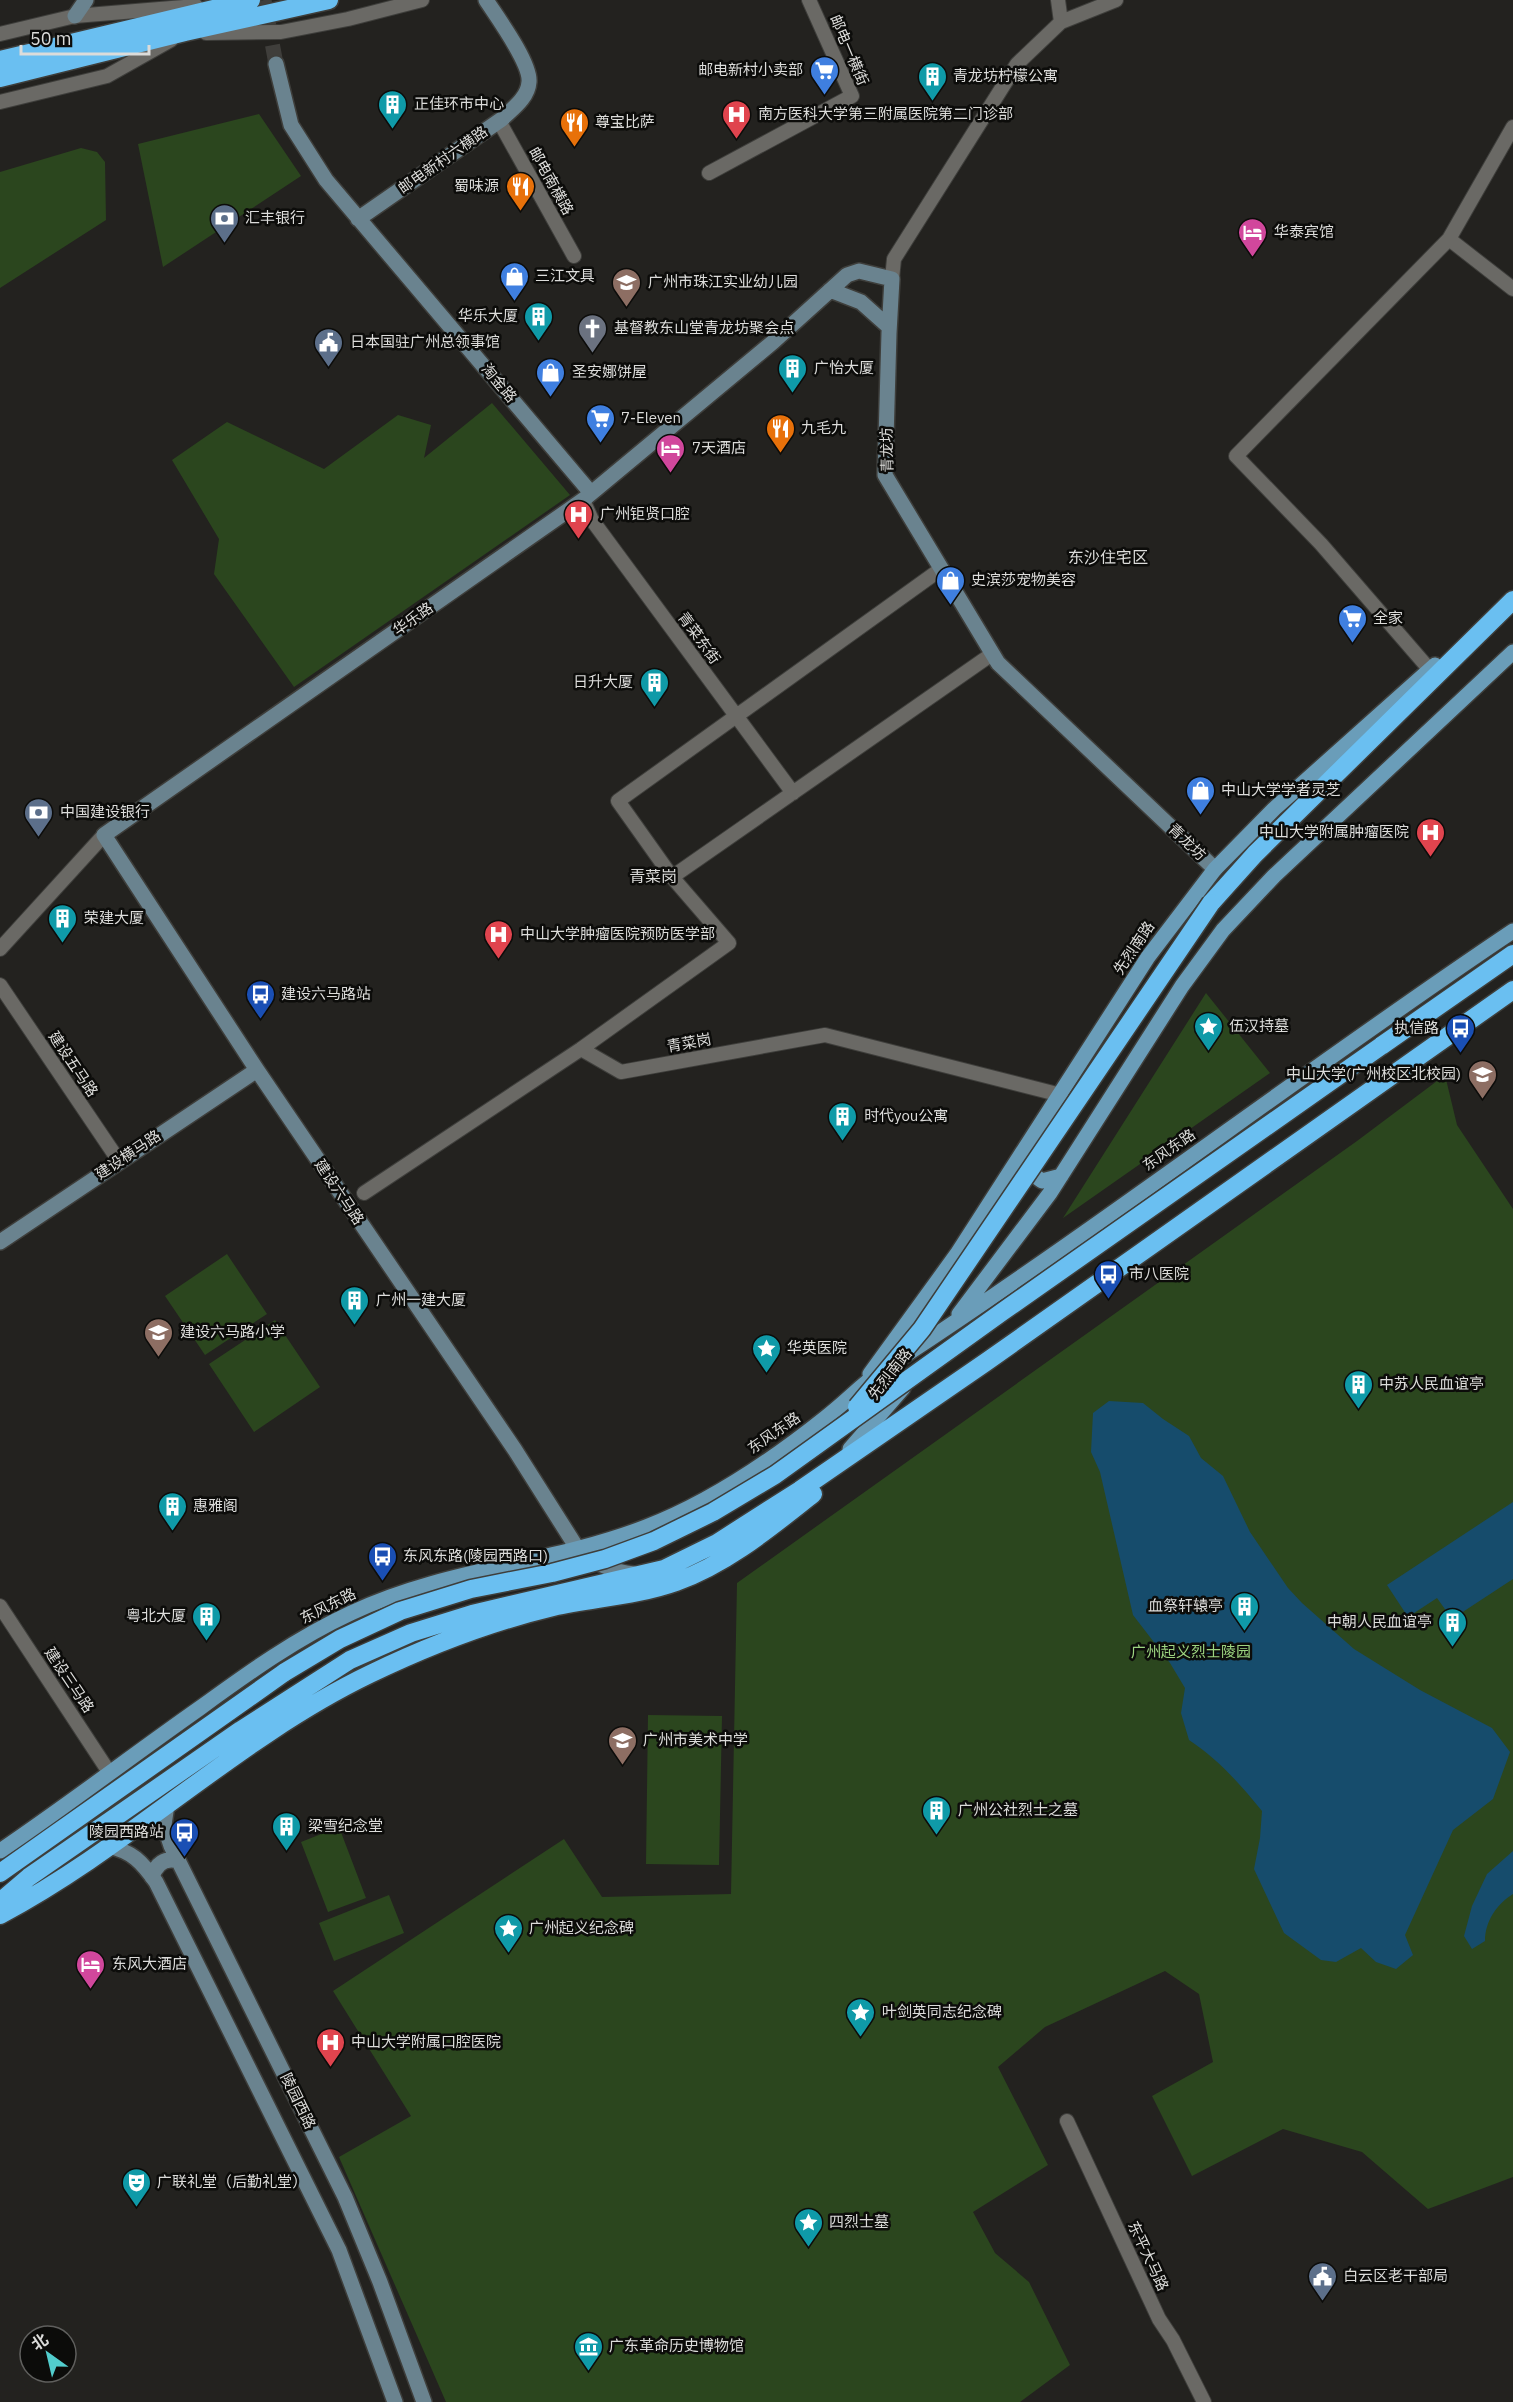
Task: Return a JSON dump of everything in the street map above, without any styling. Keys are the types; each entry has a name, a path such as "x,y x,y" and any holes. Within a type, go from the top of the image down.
{"highway":[{"path":"0,78 185,32 329,0"},
{"path":"0,60 245,1"},
{"path":"838,1429 922,1329 1211,903 1254,854 1513,600"},
{"path":"0,1873 285,1672 340,1639 400,1611 471,1589 552,1573 605,1559 654,1541 713,1512 775,1475 1513,954"},
{"path":"0,1902 28,1877 231,1737 350,1660 411,1633 472,1614 664,1569 698,1554 800,1490 986,1362 1513,990"},
{"path":"0,1915 40,1894 323,1698 393,1664 496,1623 553,1607 642,1592 678,1581 706,1568 769,1528 986,1362"}],"main road":[{"name":"先烈南路","path":"862,1383 926,1299 1061,1095 1148,957 1215,868 1290,794 1513,600"},
{"name":"先烈南路","path":"1472,690 1513,640"},
{"name":"先烈南路","path":"831,1468 869,1428 1024,1230 1182,986 1223,930 1274,876 1513,652"},
{"name":"东风东路","path":"0,1851 258,1667 308,1635 352,1612 452,1577 576,1548 648,1526 723,1489 812,1429 862,1383 951,1326 1433,985 1513,931"},
{"path":"1022,1155 1024,1168 1042,1181 1061,1176"}],"street":[{"path":"75,16 86,0"},
{"path":"221,0 245,1"},
{"path":"0,102 107,76 185,32 281,32 348,19 422,0"},
{"name":"邮电新村六横路","path":"358,219 499,122 523,99 529,82 522,57 486,0"},
{"name":"邮电一横街","path":"709,173 852,96 809,0"},
{"path":"818,0 822,8 820,23"},
{"path":"1058,0 1061,22"},
{"name":"青龙坊","path":"1116,0 1061,22 1017,64 894,259 889,327 885,475 998,663 1215,868"},
{"path":"0,34 75,16 245,1"},
{"name":"淘金路","path":"280,63 300,132 358,219 587,497"},
{"name":"邮电南横路","path":"499,122 574,256"},
{"path":"1430,670 1321,544 1236,456 1449,240 1513,127"},
{"path":"1449,240 1513,289"},
{"name":"华乐路","path":"0,949 104,835 587,497 772,342 847,275 859,271 892,279"},
{"path":"830,290 861,302 889,327"},
{"name":"青菜东街","path":"587,497 591,520 793,793"},
{"path":"364,1193 581,1049 729,943 672,877 618,801 941,569"},
{"path":"672,877 992,654"},
{"name":"建设六马路","path":"104,835 257,1070 515,1450 576,1548"},
{"name":"建设五马路","path":"0,985 119,1161"},
{"name":"青菜岗","path":"581,1049 621,1072 825,1035 1061,1095"},
{"name":"建设横马路","path":"0,1242 257,1070"},
{"path":"576,1548 590,1559 619,1573 641,1575"},
{"name":"建设三马路","path":"0,1606 109,1772"},
{"name":"陵园西路","path":"166,1805 164,1825 178,1861 352,2211 424,2402"},
{"name":"陵园西路","path":"107,1846 124,1850 142,1864 152,1877 334,2240 395,2402"},
{"path":"152,1877 158,1865 164,1860 170,1858 178,1861"},
{"name":"东平大马路","path":"1067,2121 1159,2319 1173,2340 1204,2402"},
{"path":"334,2240 352,2211"}],"green space":[{"path":"259,114 301,176 163,267 138,144"},
{"path":"81,148 97,152 105,162 106,220 0,288 0,172"},
{"path":"492,403 570,495 294,687 214,574 219,539 172,460 227,422 324,469 398,415 431,425 424,458"},
{"path":"1206,993 1270,1073 1063,1218"},
{"name":"广州起义烈士陵园","path":"1445,1075 1457,1125 1513,1209 1513,2177 1428,2209 1362,2152 1283,2129 1192,2176 1152,2096 1213,2062 1199,1994 1165,1971 1045,2027 998,2067 1048,2165 973,2212 995,2253 1029,2282 1070,2365 1020,2402 446,2402 339,2157 411,2116 333,1991 564,1839 602,1897 731,1894 737,1583 1357,1141"},
{"path":"227,1254 267,1314 205,1355 165,1296"},
{"path":"275,1320 320,1387 254,1432 209,1364"},
{"path":"648,1715 722,1716 719,1865 646,1864"},
{"path":"339,1827 366,1898 328,1912 301,1842"},
{"path":"389,1895 404,1933 334,1961 319,1923"}],"water":[{"path":"1109,1401 1143,1403 1189,1436 1201,1458 1223,1476 1250,1532 1288,1588 1302,1603 1354,1649 1420,1690 1492,1728 1510,1752 1493,1799 1453,1830 1405,1935 1413,1955 1396,1969 1376,1962 1361,1948 1336,1962 1321,1960 1284,1933 1254,1869 1262,1811 1228,1772 1189,1740 1181,1713 1185,1688 1170,1663 1133,1615 1100,1472 1091,1452 1093,1413"},
{"path":"1513,1502 1513,1579 1452,1619 1437,1598 1408,1617 1387,1585"},
{"path":"1513,1851 1513,1894 1493,1914 1487,1927 1485,1941 1472,1949 1464,1936 1472,1906 1487,1874"}],"tunnel":[{"path":"264,0 276,64"}],"place":[{"name":"邮电新村小卖部","path":"824,96"},
{"name":"青龙坊柠檬公寓","path":"932,102"},
{"name":"正佳环市中心","path":"393,130"},
{"name":"南方医科大学第三附属医院第二门诊部","path":"737,140"},
{"name":"尊宝比萨","path":"574,148"},
{"name":"蜀味源","path":"520,212"},
{"name":"汇丰银行","path":"224,244"},
{"name":"华泰宾馆","path":"1253,258"},
{"name":"三江文具","path":"514,302"},
{"name":"广州市珠江实业幼儿园","path":"627,308"},
{"name":"华乐大厦","path":"539,342"},
{"name":"基督教东山堂青龙坊聚会点","path":"593,354"},
{"name":"日本国驻广州总领事馆","path":"329,368"},
{"name":"广怡大厦","path":"793,394"},
{"name":"圣安娜饼屋","path":"551,398"},
{"name":"7-Eleven","path":"600,444"},
{"name":"九毛九","path":"780,454"},
{"name":"7天酒店","path":"671,474"},
{"name":"广州钜贤口腔","path":"579,540"},
{"name":"史滨莎宠物美容","path":"950,606"},
{"name":"全家","path":"1352,644"},
{"name":"日升大厦","path":"654,708"},
{"name":"中山大学学者灵芝","path":"1200,816"},
{"name":"中国建设银行","path":"39,838"},
{"name":"中山大学附属肿瘤医院","path":"1430,858"},
{"name":"荣建大厦","path":"63,944"},
{"name":"中山大学肿瘤医院预防医学部","path":"499,960"},
{"name":"建设六马路站","path":"260,1020"},
{"name":"伍汉持墓","path":"1208,1052"},
{"name":"执信路","path":"1460,1054"},
{"name":"中山大学(广州校区北校园)","path":"1482,1100"},
{"name":"时代you公寓","path":"843,1142"},
{"name":"市八医院","path":"1108,1300"},
{"name":"广州一建大厦","path":"355,1326"},
{"name":"建设六马路小学","path":"159,1358"},
{"name":"华英医院","path":"766,1374"},
{"name":"中苏人民血谊亭","path":"1358,1410"},
{"name":"惠雅阁","path":"172,1532"},
{"name":"东风东路(陵园西路口)","path":"382,1582"},
{"name":"血祭轩辕亭","path":"1244,1632"},
{"name":"粤北大厦","path":"207,1642"},
{"name":"中朝人民血谊亭","path":"1453,1648"},
{"name":"广州市美术中学","path":"622,1766"},
{"name":"广州公社烈士之墓","path":"937,1836"},
{"name":"梁雪纪念堂","path":"287,1852"},
{"name":"陵园西路站","path":"185,1858"},
{"name":"广州起义纪念碑","path":"508,1954"},
{"name":"东风大酒店","path":"91,1990"},
{"name":"叶剑英同志纪念碑","path":"861,2038"},
{"name":"中山大学附属口腔医院","path":"330,2068"},
{"name":"广联礼堂（后勤礼堂）","path":"136,2208"},
{"name":"四烈士墓","path":"808,2248"},
{"name":"白云区老干部局","path":"1322,2302"},
{"name":"广东革命历史博物馆","path":"588,2372"}],"district":[{"name":"东沙住宅区","path":"1108,557"},
{"name":"青菜岗","path":"653,876"}]}
